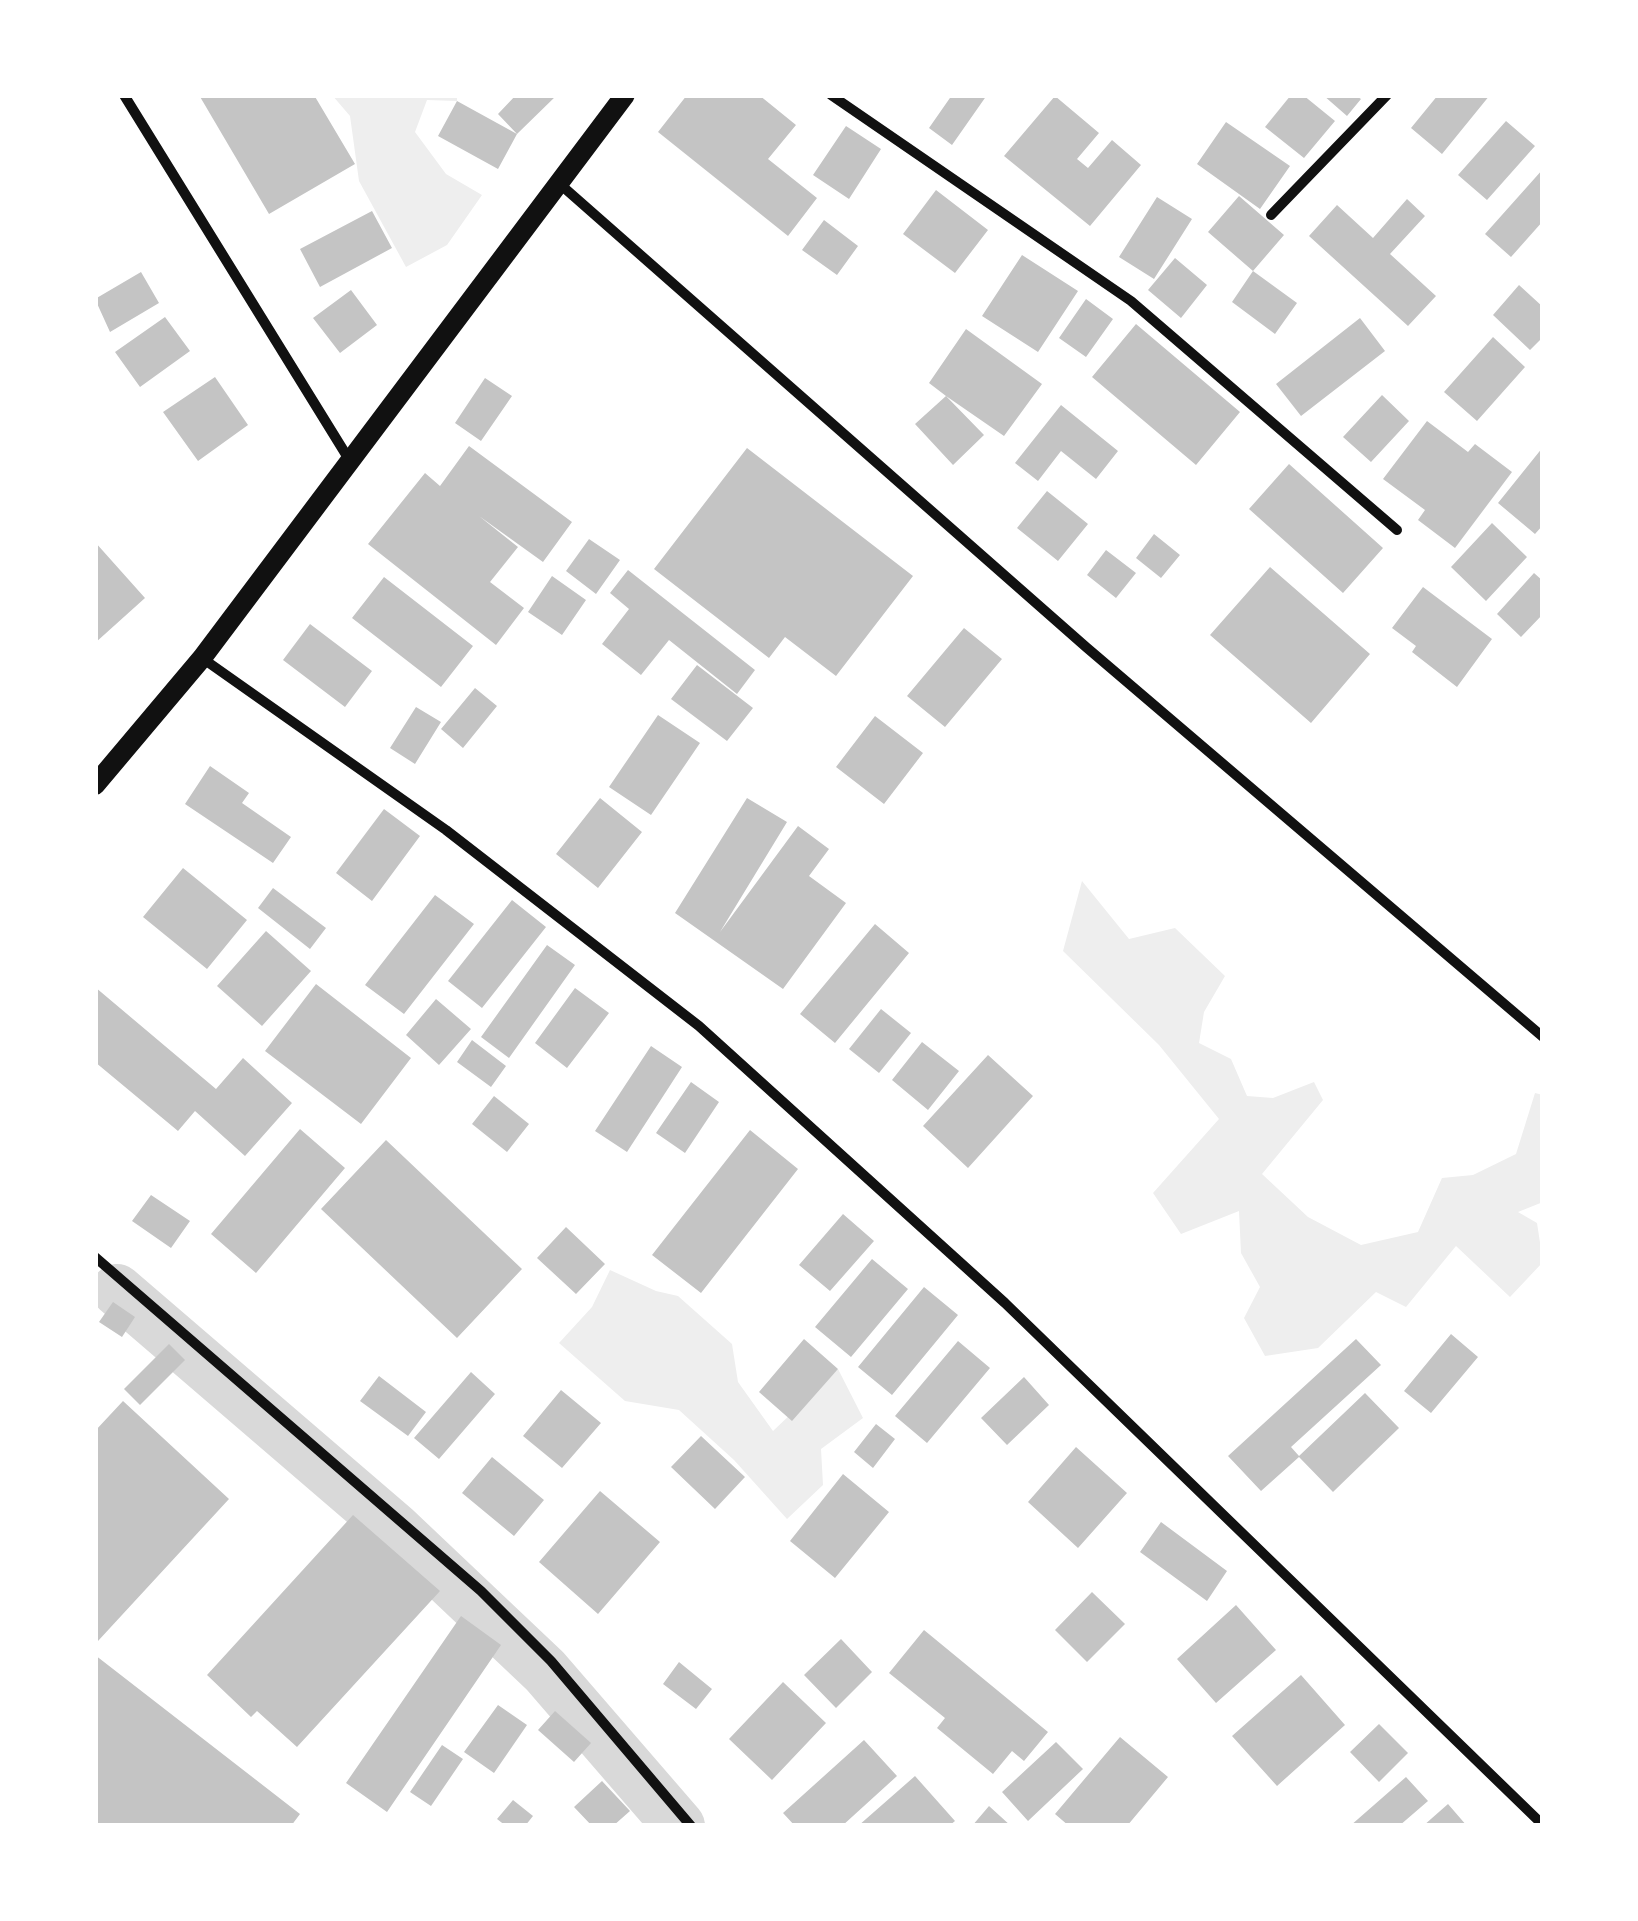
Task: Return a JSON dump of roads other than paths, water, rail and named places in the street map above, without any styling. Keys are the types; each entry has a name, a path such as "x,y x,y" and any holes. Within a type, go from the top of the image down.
{"main road":[{"path":"95,785 202,658 625,95"}],"street":[{"path":"124,95 350,462"},
{"path":"831,95 1131,301 1397,530"},
{"path":"1271,215 1387,95"},
{"path":"561,185 1086,647 1543,1036"},
{"path":"202,658 446,830 699,1026 1005,1303 1543,1825"},
{"path":"95,1257 481,1590 551,1660 691,1826"}],"waterway":[{"path":"117,1290 394,1528 545,1671 679,1826"}]}
